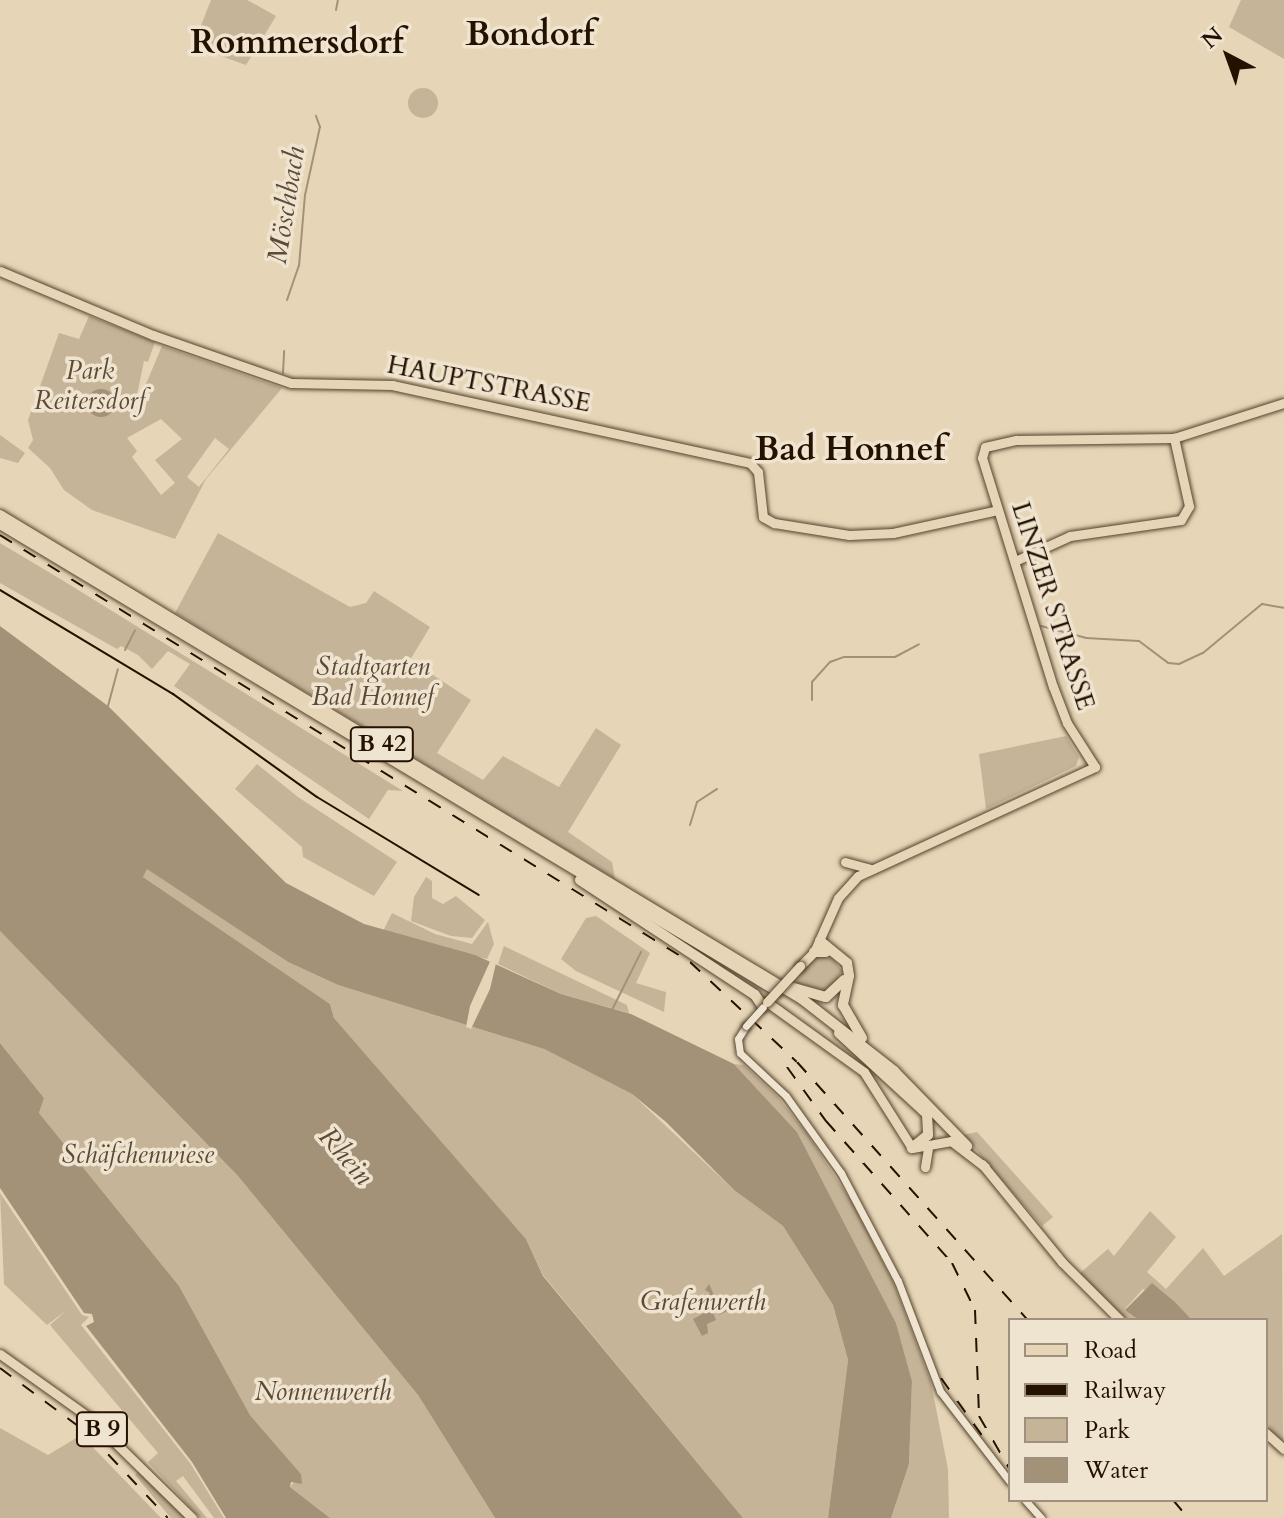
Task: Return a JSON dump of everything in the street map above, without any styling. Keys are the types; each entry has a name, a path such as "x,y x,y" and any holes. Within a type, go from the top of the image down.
{"highway":[{"name":"B 42","path":"0,515 763,974 882,1061 967,1146"},
{"name":"B 42","path":"0,524 534,845 839,1033 967,1146"},
{"path":"534,845 765,1004"},
{"path":"763,974 813,996 830,996 842,986 844,972 820,941"},
{"path":"820,941 847,963 844,1009 882,1061"},
{"path":"814,952 826,952"},
{"path":"839,1033 927,1114 928,1135 912,1148"}],"main road":[{"name":"HAUPTSTRASSE","path":"0,271 79,305 291,383 392,385 755,466 763,517 849,535 893,533 998,510"},
{"path":"1015,561 1070,536 1185,517 1189,503 1174,438 1284,403"},
{"name":"LINZER STRASSE","path":"1077,773 1095,767 1060,706 982,453 1016,440 1174,438"},
{"path":"985,1167 951,1141 930,1145 920,1151 912,1148 870,1080 828,1042 765,1004 814,952 838,898 858,876 1077,773 1084,750"},
{"path":"845,862 874,869"},
{"path":"800,966 820,941"},
{"path":"925,1167 930,1145"},
{"name":"B 42","path":"967,1146 1062,1262 1118,1318"},
{"name":"B 9","path":"0,1354 90,1418 192,1518"},
{"path":"1268,1435 1284,1449"}],"street":[{"path":"765,1004 740,1034 737,1047 771,1080 854,1194 898,1281 940,1391 1008,1479"},
{"path":"1027,1502 1041,1518"}],"green space":[{"path":"211,0 247,0 276,16 246,65 193,46"},
{"path":"1241,0 1284,0 1284,59 1229,27"},
{"path":"423,88 429,89 437,97 437,109 429,117 423,118 417,117 409,109 408,103 409,97 417,89"},
{"name":"Park Reitersdorf","path":"89,316 155,342 148,362 144,361 137,395 149,397 143,391 162,346 282,388 206,479 175,539 92,510 64,490 50,468 28,448 33,440 28,420 59,333 79,339","holes":["161,419 182,439 155,460 175,483 161,495 132,457 137,451 127,438","215,438 229,449 199,487 187,477"]},
{"path":"0,435 25,453 18,463 0,458"},
{"name":"Stadtgarten Bad Honnef","path":"218,533 350,607 366,603 374,591 430,627 410,660 471,700 437,753 483,780 503,756 559,787 596,728 621,745 568,832 612,862 615,879 175,613"},
{"path":"0,543 403,791 388,790 369,819 174,686 190,664 168,651 152,669 138,655 121,646 117,649 0,583"},
{"path":"1066,736 1079,757 1076,766 986,809 979,754"},
{"path":"257,764 298,797 397,862 374,896 303,857 302,847 235,789"},
{"name":"Grafenwerth","path":"147,868 288,962 338,985 544,1049 632,1094 734,1190 783,1226 833,1305 848,1360 828,1518 743,1518 543,1275 526,1239 334,1018 330,1004 143,877"},
{"path":"426,877 432,881 432,898 443,904 456,896 485,920 472,938 451,936 411,921 414,897"},
{"path":"392,913 435,934 472,944 488,922 494,944 487,959 383,931"},
{"path":"596,916 650,953 636,983 666,992 664,1012 576,971 561,959 586,918"},
{"name":"Nonnenwerth","path":"0,931 238,1176 418,1395 495,1518 330,1518 290,1487 301,1474 250,1415 179,1286 39,1113 44,1098 0,1043"},
{"path":"504,946 627,1005 629,1013 561,994 498,964"},
{"path":"817,955 833,959 842,971 829,992 791,982"},
{"path":"734,1064 744,1065 777,1096 807,1134 853,1204 894,1284 931,1383 948,1469 949,1518 891,1518 909,1464 912,1381 896,1323 797,1132"},
{"path":"977,1132 1053,1217 1042,1226 963,1135"},
{"path":"0,1193 82,1315 89,1317 81,1325 190,1463 224,1518 214,1518 183,1476 176,1481 207,1518 200,1518 148,1462 158,1453 50,1325 67,1310 47,1325 4,1284"},
{"path":"1150,1211 1176,1237 1147,1272 1166,1289 1203,1248 1224,1276 1282,1234 1283,1441 1268,1429 1268,1318 1190,1318 1176,1303 1143,1289 1125,1309 1136,1318 1126,1318 1079,1274 1108,1249 1114,1256"},
{"path":"0,1428 48,1455 81,1435 161,1518 0,1518"},
{"path":"141,1468 187,1518 171,1518 135,1475"}],"water":[{"path":"101,389 111,393 115,403 111,413 101,417 91,413 87,403 91,393"},
{"name":"Rhein","path":"0,626 108,706 286,883 364,924 475,955 561,994 631,1014 734,1064 797,1132 896,1323 912,1381 909,1464 891,1518 828,1518 848,1360 833,1305 783,1226 734,1190 666,1122 632,1094 544,1049 338,985 288,962 147,869 143,877 330,1004 334,1018 526,1239 543,1276 743,1518 495,1518 418,1395 238,1176 0,931"},
{"path":"0,1043 44,1098 39,1113 179,1286 250,1415 301,1474 302,1484 291,1482 290,1487 330,1518 226,1518 192,1462 86,1326 94,1322 92,1314 84,1313 0,1188"},
{"path":"1152,1283 1190,1318 1136,1318 1125,1310"},
{"path":"709,1284 715,1297 728,1301 729,1310 719,1315 716,1303 710,1305 716,1320 707,1324 708,1333 702,1336 693,1319 708,1311 699,1302 710,1293 705,1290"}],"pier":[{"path":"492,957 497,959 490,989 471,1029 466,1027 470,1006"}],"waterway":[{"name":"Möschbach","path":"336,10 338,0"},
{"name":"Möschbach","path":"287,300 299,266 305,195 320,127 316,116"},
{"name":"Möschbach","path":"283,373 284,351"},
{"path":"1041,626 1086,638 1139,641 1168,663 1179,664 1203,653 1262,604 1284,608"},
{"path":"125,650 135,630"},
{"path":"812,700 812,682 830,662 844,657 895,657 919,644"},
{"path":"108,706 118,669"},
{"path":"690,825 697,802 717,789"},
{"path":"612,1010 641,952"}],"tram line":[{"path":"0,590 173,694 317,797 479,895"}],"railway":[{"path":"0,535 690,962 797,1062 1026,1318"},
{"path":"787,1067 826,1121 952,1263 975,1310 979,1416 1008,1467"},
{"path":"0,1368 89,1434 168,1518"},
{"path":"941,1378 983,1437"},
{"path":"1175,1502 1188,1518"}],"district":[{"name":"Bondorf","path":"530,35"},
{"name":"Rommersdorf","path":"297,43"},
{"name":"Bad Honnef","path":"850,450"}],"park label":[{"name":"Schäfchenwiese","path":"138,1155"}]}
